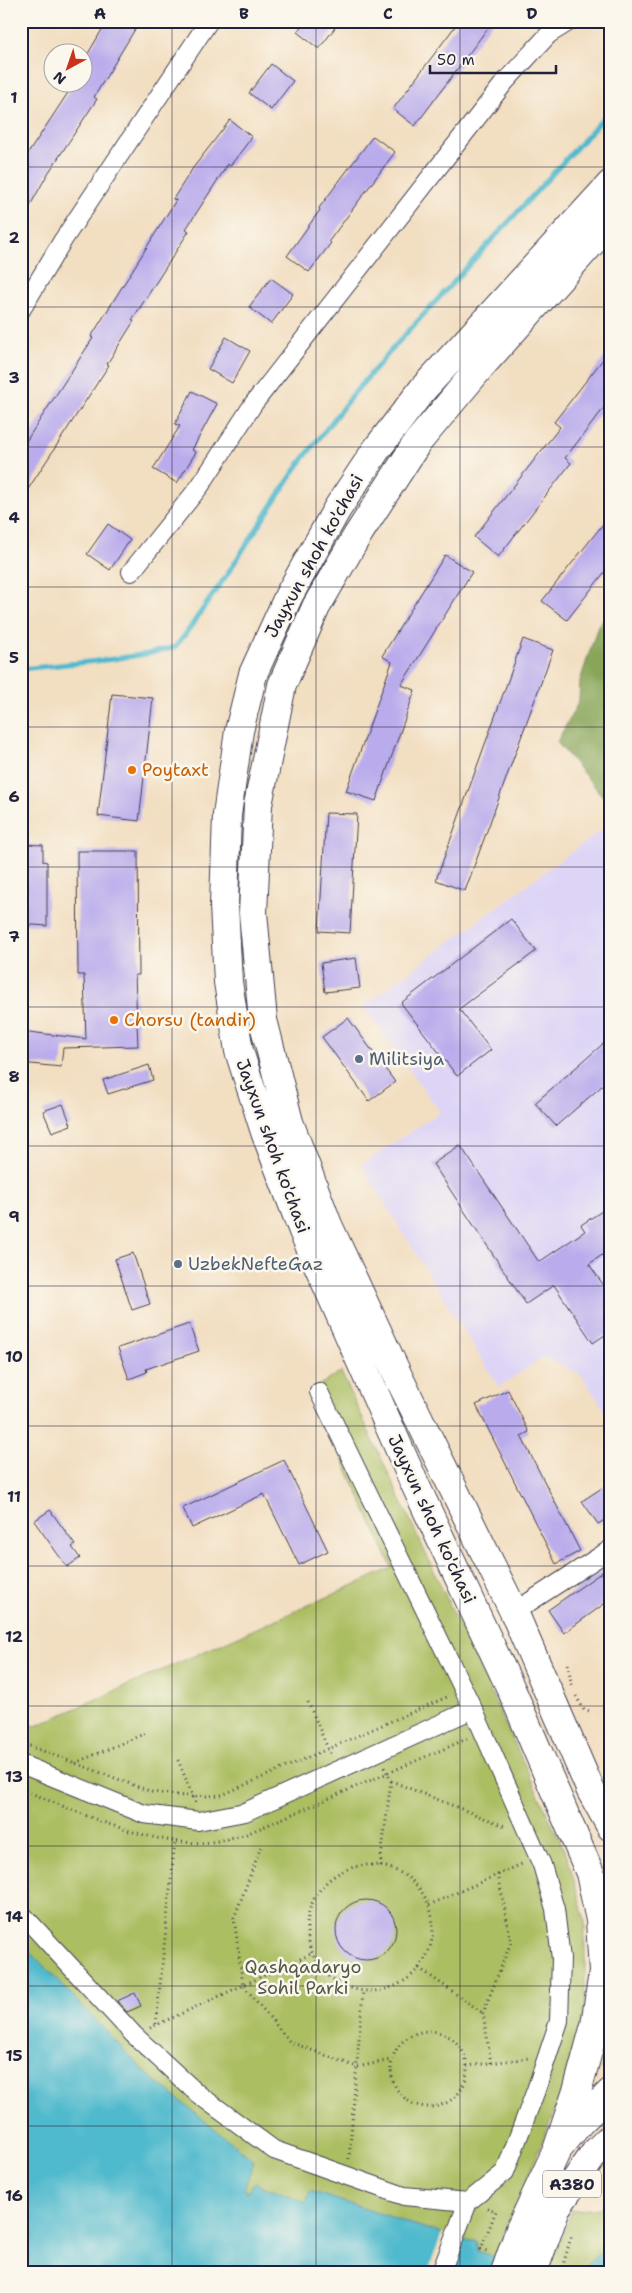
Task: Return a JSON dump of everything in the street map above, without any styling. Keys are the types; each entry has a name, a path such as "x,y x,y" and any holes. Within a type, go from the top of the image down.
{"highway":[{"name":"Jayxun shoh ko'chasi","path":"557,2150 578,2088 595,2025 603,1972 600,1920 590,1873 561,1802 303,1231 265,1132 239,1051 228,982 224,905 227,815 238,732 253,674 289,595 337,509 376,450 423,389 611,184"},
{"name":"Jayxun shoh ko'chasi","path":"611,221 482,365 417,443 357,536 316,608 282,685 258,805 253,913 262,1011 289,1122 328,1225 400,1380 514,1612 591,1791 611,1827"},
{"path":"561,1802 591,1791"},
{"name":"A380","path":"533,2272 533,2234 557,2150 580,2122 611,2092"},
{"name":"A380","path":"505,2272 533,2234 556,2208 595,2153 611,2138"}],"street":[{"path":"21,310 63,240 209,21"},
{"path":"131,572 200,486 254,403 504,83 549,34 570,21"},
{"path":"319,1392 464,1689 538,1856 555,1909 561,1959 559,2021 505,2172 468,2202 441,2272"},
{"path":"514,1612 611,1549"},
{"path":"21,1764 144,1814 198,1821 245,1812 473,1709"},
{"path":"21,1913 134,2035 198,2094 274,2150 404,2196 468,2202"}],"path":[{"path":"568,1664 572,1690 584,1710 590,1711"},
{"path":"21,1741 152,1792 193,1797 222,1795 464,1689"},
{"path":"308,1702 336,1771"},
{"path":"75,1763 146,1733"},
{"path":"376,1752 391,1781 380,1866"},
{"path":"178,1760 204,1820"},
{"path":"391,1781 529,1835"},
{"path":"156,2025 175,1841"},
{"path":"261,1847 234,1918 243,1984 290,2042 357,2067 391,2060"},
{"path":"429,1905 538,1856"},
{"path":"360,1866 380,1866 400,1873 417,1885 429,1905 433,1923 432,1944 420,1968 409,1979 390,1989 369,1992 348,1988 330,1977 316,1960 308,1942 307,1921 313,1901 324,1884 341,1872 360,1866"},
{"path":"491,2063 484,2013 511,1942 498,1874"},
{"path":"134,2035 313,1952"},
{"path":"420,1968 484,2013"},
{"path":"347,2176 363,1991"},
{"path":"423,2030 436,2030 447,2035 457,2043 464,2053 467,2066 466,2078 461,2090 446,2102 428,2107 415,2105 404,2098 395,2088 391,2076 391,2060 401,2041 411,2034 423,2030"},
{"path":"467,2066 548,2056"},
{"path":"481,2249 496,2211"},
{"path":"561,2272 572,2234"}],"shaded area":[{"path":"611,823 611,1407 605,1411 581,1374 543,1357 499,1387 361,1165 440,1112 363,1006"}],"green space":[{"path":"611,611 611,806 557,742 579,701 580,681 598,626"},
{"name":"Qashqadaryo Sohil Parki","path":"341,1372 568,1858 585,1921 585,2004 574,2061 526,2183 503,2234 556,2253 572,2210 601,2208 605,2198 611,2192 611,2272 21,2272 21,1721 36,1726 392,1568 311,1390"},
{"path":"611,2035 611,2063 602,2070"}],"water":[{"path":"21,1942 146,2073 254,2161 244,2189 247,2193 255,2183 306,2203 310,2191 461,2240 476,2241 478,2251 538,2272 21,2272"},
{"path":"610,2246 611,2272 578,2272"}],"pier":[{"path":"442,2233 461,2240 450,2272 428,2272"}],"building":[{"path":"107,21 140,21 94,97 97,99 47,175 21,222 21,164 68,92 92,92 92,47"},
{"path":"305,21 340,21 319,49 297,32"},
{"path":"459,21 493,21 415,126 393,109"},
{"path":"271,64 293,81 271,110 249,93"},
{"path":"230,120 252,137 230,166 228,164 186,229 189,231 132,320 134,321 107,364 109,365 21,500 21,449 93,338 91,337 176,200 173,199 193,168"},
{"path":"373,136 395,152 329,241 331,243 309,272 287,256 320,210 319,208"},
{"path":"271,278 293,294 271,324 249,307"},
{"path":"226,337 250,351 232,383 208,369"},
{"path":"611,349 611,399 565,458 571,463 498,557 474,537 560,427 554,422"},
{"path":"192,391 217,404 192,450 196,452 177,483 153,469 180,426 175,424"},
{"path":"611,514 611,564 567,620 542,601"},
{"path":"108,524 130,540 110,570 87,554"},
{"path":"445,555 472,572 401,685 415,690 376,801 346,791 392,662 382,656"},
{"path":"523,639 553,650 465,891 436,880"},
{"path":"112,694 153,698 139,821 98,816"},
{"path":"326,813 357,814 350,933 319,931"},
{"path":"21,844 43,845 43,861 47,862 47,926 21,924"},
{"path":"77,851 138,851 139,975 135,975 138,1046 63,1048 61,1067 21,1063 21,1031 86,1039 84,975 78,975"},
{"path":"511,919 536,951 459,1009 491,1050 457,1076 401,1003"},
{"path":"356,958 360,988 325,992 321,963"},
{"name":"Militsiya","path":"348,1018 395,1082 369,1101 322,1037"},
{"path":"611,1037 611,1078 556,1126 535,1103"},
{"path":"149,1065 153,1080 108,1094 103,1080"},
{"path":"63,1104 71,1125 52,1132 43,1111"},
{"path":"460,1145 539,1262 585,1231 581,1225 611,1205 611,1249 589,1264 611,1296 611,1331 593,1343 554,1285 526,1304 433,1164"},
{"path":"133,1253 150,1304 132,1310 115,1259"},
{"path":"189,1324 199,1351 146,1369 147,1372 129,1379 118,1348"},
{"path":"508,1390 529,1432 521,1436 580,1551 556,1564 476,1405"},
{"path":"284,1460 328,1551 299,1565 264,1494 192,1528 183,1508"},
{"path":"611,1482 611,1516 598,1524 582,1501"},
{"path":"50,1510 75,1545 72,1547 80,1558 67,1567 34,1521"},
{"path":"605,1570 611,1579 611,1599 564,1633 548,1610"},
{"path":"366,1900 383,1905 391,1913 396,1930 391,1947 383,1955 366,1960 349,1955 341,1947 336,1930 341,1913 349,1905"},
{"path":"135,1993 141,2006 127,2012 117,2001"}],"waterway":[{"path":"21,669 106,660 147,654 175,647 226,576 297,467 350,398 394,347 611,110"}],"place":[{"name":"Poytaxt","path":"132,770"},
{"name":"Chorsu (tandir)","path":"114,1020"},
{"name":"Militsiya","path":"359,1059"},
{"name":"UzbekNefteGaz","path":"178,1264"}]}
